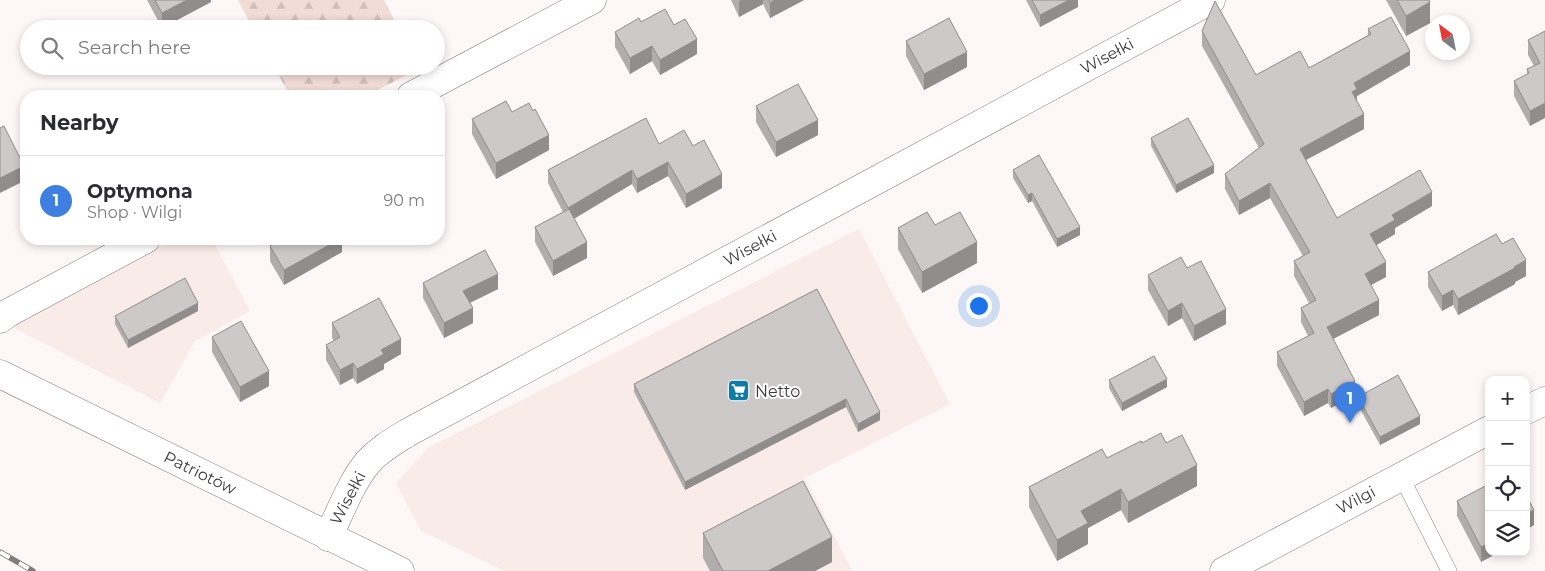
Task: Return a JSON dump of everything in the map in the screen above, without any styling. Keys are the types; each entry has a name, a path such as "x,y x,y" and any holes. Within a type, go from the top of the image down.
{"street":[{"path":"422,90 592,0"},
{"name":"Wisełki","path":"328,537 357,479 369,462 383,449 407,433 1211,0"},
{"path":"0,319 135,245"},
{"name":"Patriotów","path":"0,374 400,571"},
{"path":"1530,408 1545,400"},
{"name":"Wilgi","path":"1229,570 1485,432"}],"lane":[{"path":"1401,476 1449,571"}],"shaded area":[{"path":"859,229 950,404 805,478 852,571 505,571 421,531 396,483 429,447"},
{"path":"163,245 215,245 250,311 195,341 160,403 12,327"}],"green space":[{"path":"238,0 384,0 394,20 248,20"},
{"path":"279,75 406,75 378,90 287,90"}],"building":[{"path":"155,0 187,0 162,13"},
{"path":"1032,0 1069,0 1040,15"},
{"path":"1397,0 1429,0 1430,2 1406,16"},
{"path":"1215,1 1256,75 1300,51 1309,68 1371,34 1368,29 1391,17 1410,51 1354,83 1357,89 1352,92 1364,114 1300,149 1337,218 1420,170 1432,192 1392,215 1395,220 1370,234 1386,262 1365,274 1379,300 1327,327 1355,381 1331,394 1328,389 1304,402 1277,352 1314,333 1301,308 1316,300 1294,261 1310,252 1270,183 1239,201 1225,174 1264,144 1202,31"},
{"path":"665,9 674,25 685,19 697,39 660,60 652,46 630,58 615,32 639,18 641,22"},
{"path":"949,18 967,52 924,74 906,41"},
{"path":"1545,31 1545,103 1530,111 1514,81 1529,73 1527,69 1540,63 1528,40"},
{"path":"798,84 818,120 776,142 756,106"},
{"path":"506,101 512,112 529,103 533,111 535,109 549,135 496,163 472,119"},
{"path":"646,118 659,144 684,130 693,146 704,140 722,174 686,194 668,162 637,179 632,170 568,208 548,170"},
{"path":"1188,118 1214,165 1176,185 1151,138"},
{"path":"4,126 20,158 20,168 0,178 0,128"},
{"path":"1039,155 1080,227 1057,239 1032,193 1028,195 1013,170"},
{"path":"569,209 587,242 553,261 535,227"},
{"path":"927,212 935,225 960,212 977,242 922,272 898,228"},
{"path":"1496,234 1502,244 1513,238 1526,260 1458,299 1453,290 1442,296 1428,272"},
{"path":"272,245 329,245 284,270 270,246"},
{"path":"485,250 498,274 463,291 473,308 444,323 423,283"},
{"path":"1181,257 1187,268 1201,261 1226,309 1194,326 1182,303 1168,311 1148,275"},
{"path":"185,278 198,303 128,340 115,316"},
{"path":"817,289 880,412 858,424 846,399 685,482 634,384"},
{"path":"379,298 401,339 381,350 384,354 357,369 353,363 340,370 326,345 340,337 332,323"},
{"path":"241,321 269,371 240,387 212,337"},
{"path":"1154,356 1167,379 1122,403 1109,380"},
{"path":"1398,375 1420,416 1380,437 1358,397"},
{"path":"1161,433 1166,443 1182,435 1197,465 1128,502 1121,489 1081,511 1088,523 1057,540 1029,487 1102,449 1107,458"},
{"path":"803,481 832,537 768,571 723,571 703,533"},
{"path":"1485,486 1485,545 1481,547 1457,501"},
{"path":"1530,502 1534,510 1530,512"}],"railway":[{"path":"0,552 33,571"}],"place":[{"name":"Netto","path":"739,391"},
{"name":"Optymona","path":"1350,423"}]}
